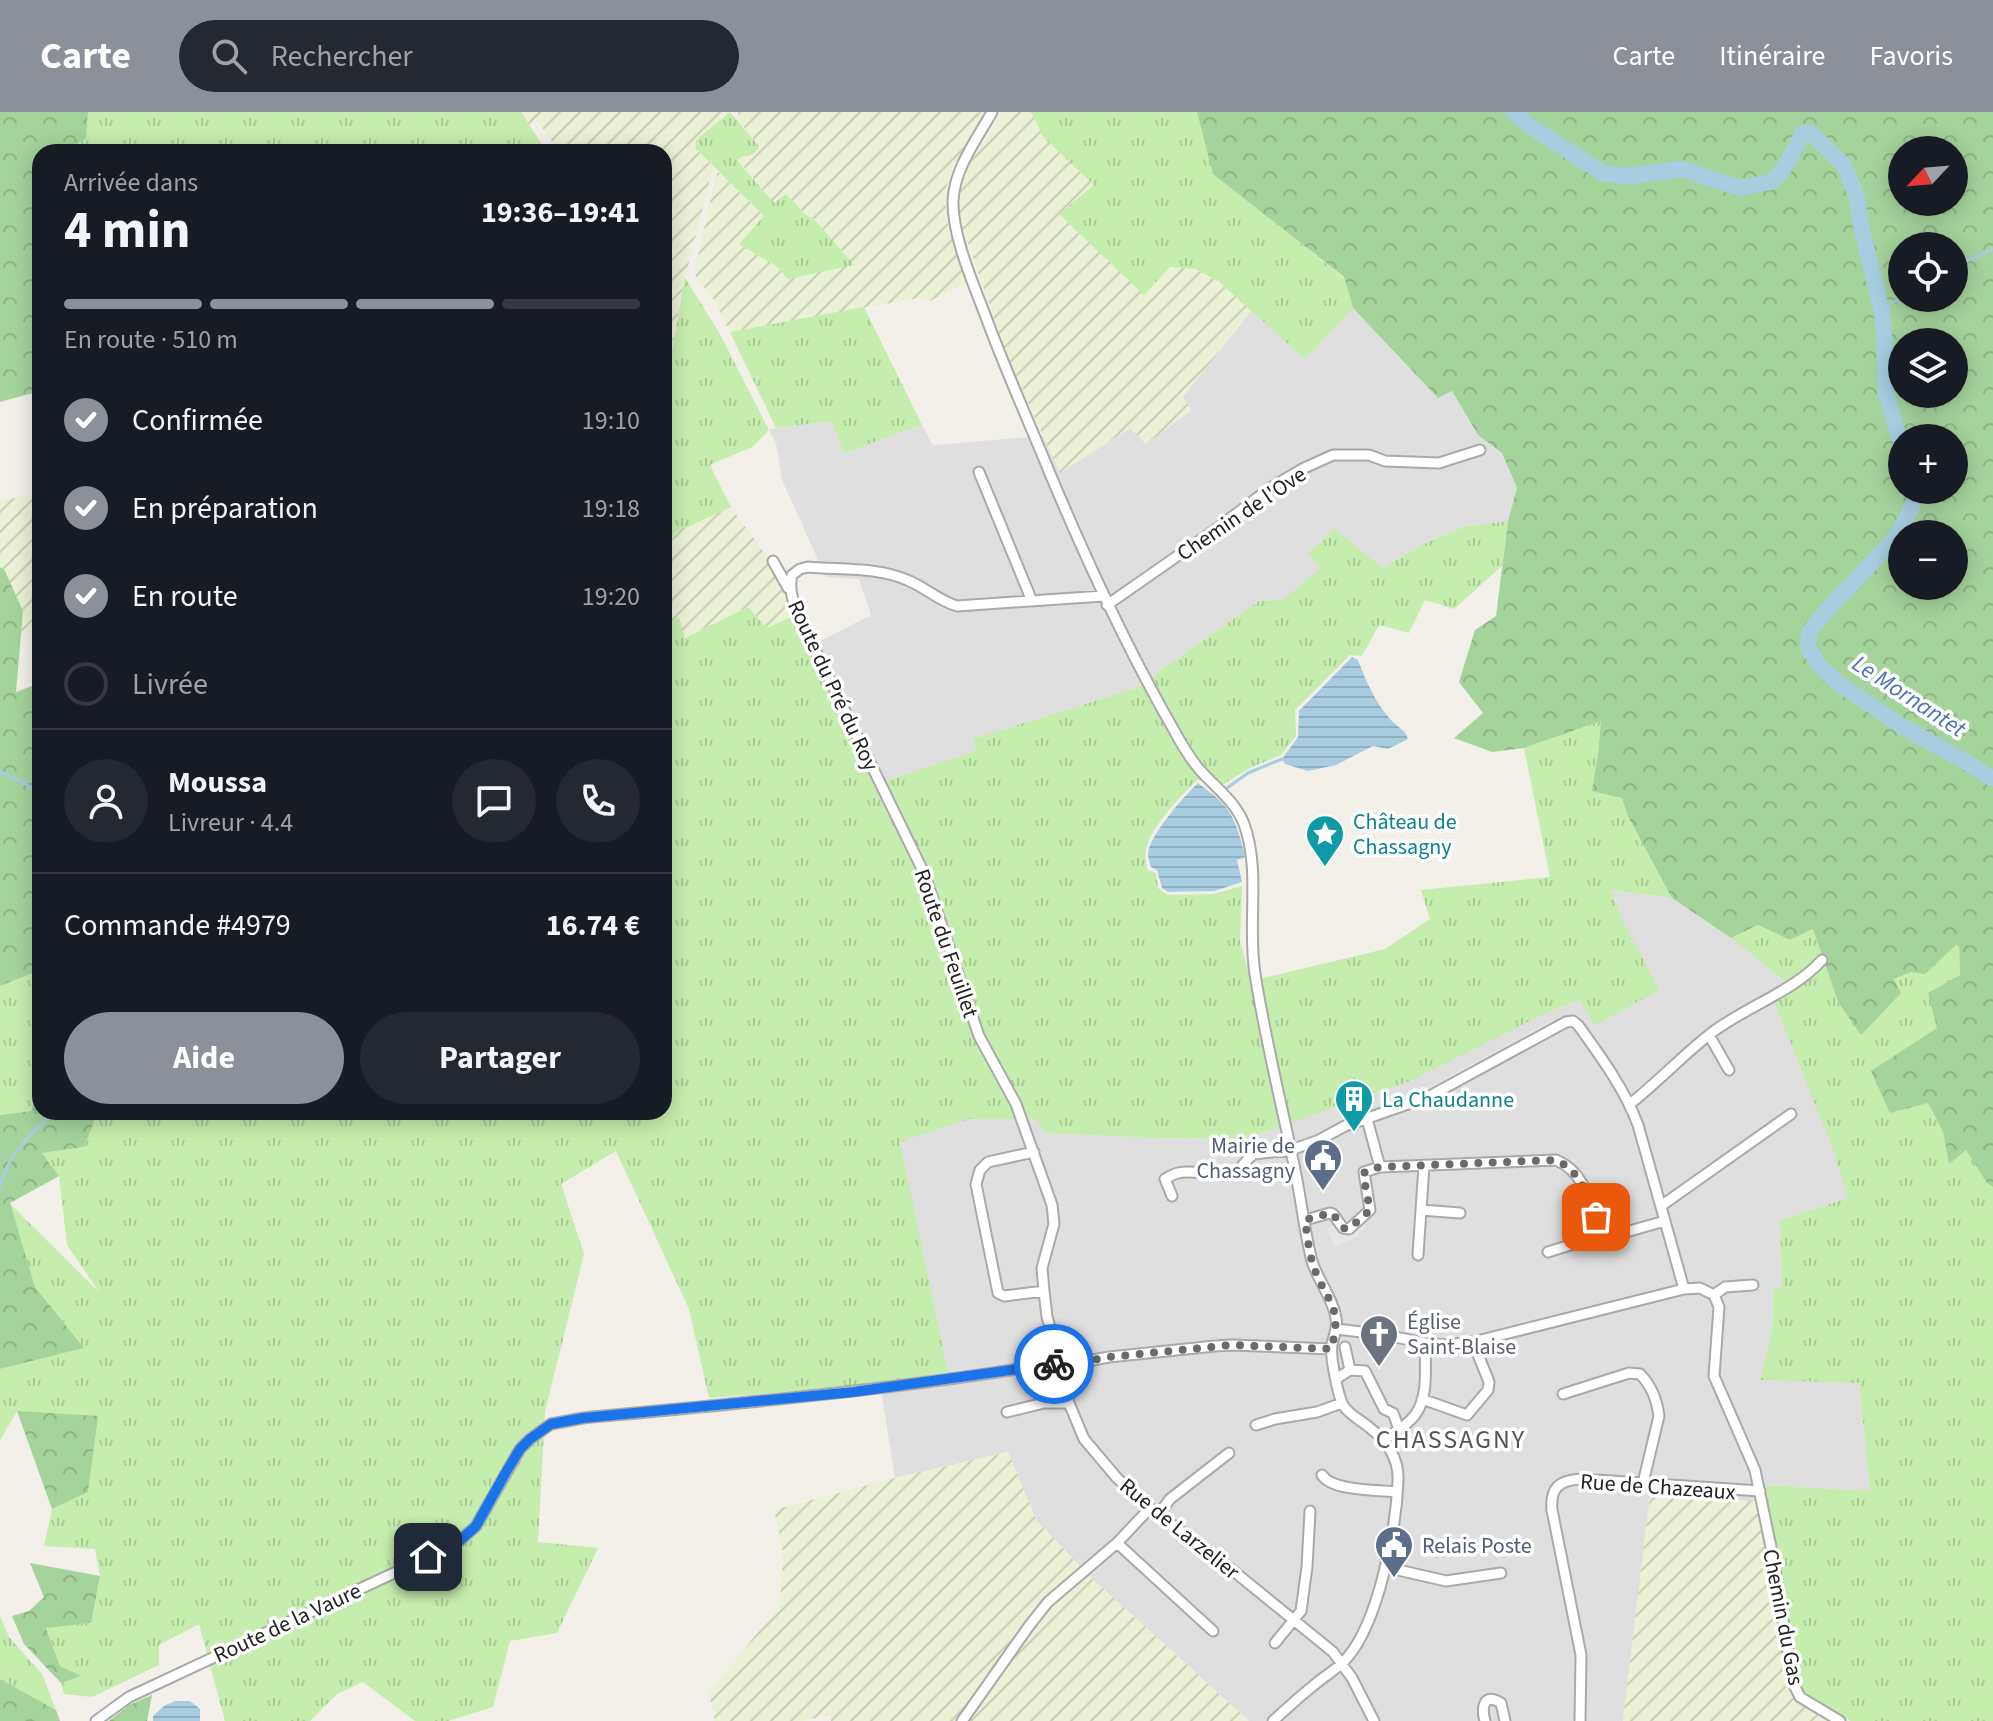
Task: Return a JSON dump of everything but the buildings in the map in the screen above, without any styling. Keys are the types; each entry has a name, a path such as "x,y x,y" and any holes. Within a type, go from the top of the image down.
{"street":[{"path":"992,112 954,187 954,219 1001,356 1105,600 1181,744 1194,763 1229,799 1245,826 1253,876 1251,951 1313,1264 1336,1315 1337,1329 1331,1349 1336,1379 1342,1403 1384,1440 1398,1474 1385,1567 1361,1637 1342,1664 1273,1721"},
{"name":"Chemin de l'Ove","path":"1105,600 1219,527 1270,488 1333,455 1369,455 1385,461 1439,463 1480,450"},
{"path":"979,472 1032,601"},
{"path":"790,591 773,561 800,569"},
{"name":"Route du Pré du Roy","path":"880,780 806,631 790,591 792,575 808,567 883,573 910,581 948,604 957,606 1105,600"},
{"name":"Route du Feuillet","path":"880,780 924,873 979,1036 1016,1104 1055,1215 1042,1268 1044,1291"},
{"path":"1630,1104 1709,1035 1805,977 1822,960"},
{"path":"1172,1196 1165,1179 1178,1173 1235,1174 1254,1154 1291,1150 1345,1126 1428,1097 1573,1021 1608,1067 1630,1104 1684,1289"},
{"path":"1709,1035 1729,1070"},
{"path":"1661,1206 1791,1114"},
{"path":"1367,1119 1380,1167"},
{"path":"1034,1152 988,1162 980,1170 976,1184 998,1293 1004,1296 1044,1291"},
{"path":"1305,1220 1330,1213 1343,1228 1349,1229 1370,1210 1364,1172 1380,1167 1556,1160 1576,1174 1602,1235"},
{"path":"1418,1255 1424,1165"},
{"path":"1421,1210 1460,1213"},
{"path":"1548,1252 1602,1235 1608,1237 1665,1221"},
{"path":"1337,1329 1445,1345 1473,1342 1684,1289 1700,1288 1714,1295 1725,1287 1753,1285"},
{"name":"Rue de Larzelier","path":"1044,1291 1047,1317 1061,1362 1069,1403 1094,1454 1154,1511 1295,1619 1333,1652 1374,1721"},
{"name":"Chemin du Gas","path":"1714,1295 1719,1307 1714,1376 1755,1470 1793,1683 1800,1697 1840,1721"},
{"path":"1422,1399 1467,1415 1488,1390 1489,1382 1473,1342"},
{"path":"1384,1440 1415,1415 1422,1399 1425,1343"},
{"name":"Route de la Vaure","path":"96,1721 143,1690 456,1544 476,1526 520,1449 540,1429 551,1424 583,1418 853,1392 1061,1362 1070,1364 1109,1357 1232,1345 1331,1349"},
{"path":"1345,1347 1350,1370"},
{"path":"1336,1379 1350,1370 1365,1371 1384,1409 1393,1413 1399,1429"},
{"path":"1563,1394 1629,1373 1640,1374 1648,1382 1659,1416 1643,1483"},
{"path":"1007,1412 1044,1403 1069,1403"},
{"path":"1256,1425 1317,1412 1342,1403"},
{"path":"962,1721 1048,1602 1154,1511 1229,1453"},
{"path":"1322,1475 1326,1482 1338,1486 1397,1492"},
{"name":"Rue de Chazeaux","path":"1580,1721 1581,1655 1552,1510 1553,1494 1559,1485 1572,1480 1760,1491"},
{"path":"1275,1643 1301,1611 1310,1511"},
{"path":"1117,1543 1213,1631"},
{"path":"1385,1567 1446,1581 1501,1573"},
{"path":"1485,1721 1483,1705 1493,1700 1501,1703 1505,1721"}],"shaded area":[{"path":"1353,308 1452,391 1478,435 1502,453 1517,488 1508,521 1467,526 1430,541 1382,568 1308,554 1322,568 1282,600 1259,601 1136,688 973,739 977,751 874,784 795,615 803,611 818,642 871,615 859,579 826,577 782,480 776,443 769,430 831,421 844,453 922,425 933,445 1043,436 1060,472 1131,428 1146,444 1191,410 1182,397 1252,310 1305,359"},
{"path":"1609,890 1672,898 1731,938 1794,989 1831,1144 1849,1198 1780,1220 1782,1287 1774,1288 1772,1330 1760,1380 1859,1382 1870,1491 1765,1485 1767,1502 1650,1496 1623,1721 1249,1721 1089,1576 1036,1520 1008,1452 895,1478 880,1384 948,1372 899,1142 969,1119 1037,1119 1045,1133 1245,1139 1413,1080 1542,1015 1579,1000 1596,1025 1625,925"},
{"path":"1553,1020 1556,1023 1405,1103 1404,1099"},
{"path":"1361,1219 1367,1227 1353,1239 1335,1247 1327,1229 1339,1223 1343,1229"}],"green space":[{"path":"0,112 88,112 86,139 75,144 32,144 32,393 0,402"},
{"path":"88,112 521,112 542,144 74,144 86,138"},
{"path":"521,112 730,112 696,140 696,149 713,167 672,345 672,144 660,144 662,139 655,144 554,144 538,121 530,126"},
{"path":"730,112 759,146 752,154 737,160 774,203 786,194 814,219 854,265 788,279 776,266 739,244 764,216 696,149 696,140"},
{"path":"739,112 984,112 953,167 945,191 946,217 967,283 930,301 919,298 730,332 714,300 696,277 695,269 718,172 764,216 739,244 776,266 788,278 815,219 806,215 786,195 774,203 737,159 759,146 737,118"},
{"path":"1002,112 1031,112 1044,138 1094,185 1059,214 1144,294 1170,267 1195,269 1218,281 1252,310 1183,397 1191,410 1146,444 1130,428 1060,473 1006,353 959,217 960,189 971,161"},
{"path":"1031,112 1197,112 1214,174 1344,278 1353,308 1305,359 1218,281 1195,269 1170,267 1144,295 1059,214 1094,185 1044,138"},
{"path":"1197,112 1993,112 1993,1187 1987,1183 1966,1150 1949,1164 1943,1132 1928,1103 1890,1113 1871,1071 1937,1028 1928,993 1960,975 1959,942 1925,974 1911,972 1894,979 1901,993 1861,1035 1838,1002 1813,929 1790,940 1758,925 1731,938 1672,898 1628,817 1622,798 1592,791 1601,721 1524,748 1492,752 1454,738 1483,713 1459,682 1475,630 1496,616 1508,521 1517,488 1502,453 1478,435 1452,391 1438,398 1353,308 1344,277 1213,174"},
{"path":"685,278 720,334 769,430 752,447 710,465 731,507 674,533 672,542 672,350"},
{"path":"864,307 922,425 844,453 831,421 776,428 730,332"},
{"path":"32,495 32,632 21,634 23,611 5,571 0,567 0,501"},
{"path":"731,507 771,562 795,615 767,628 748,607 684,638 679,619 672,621 674,532"},
{"path":"1508,521 1502,566 1454,609 1425,600 1409,633 1379,625 1362,656 1350,655 1295,710 1296,736 1281,755 1248,769 1224,784 1197,780 1154,831 1146,850 1148,870 1156,873 1158,888 1168,895 1214,894 1242,886 1240,941 1251,981 1385,949 1430,919 1421,890 1550,877 1524,748 1601,721 1598,754 1622,798 1628,818 1672,898 1610,890 1659,990 1595,1025 1579,1000 1542,1015 1413,1080 1245,1139 1045,1133 1036,1119 969,1119 900,1142 948,1372 880,1384 709,1398 689,1309 616,1151 561,1184 584,1254 545,1412 538,1542 598,1548 557,1633 510,1641 493,1707 448,1721 415,1721 363,1682 337,1694 310,1721 225,1721 199,1624 159,1645 159,1665 92,1697 64,1694 61,1683 80,1676 60,1666 46,1627 91,1623 100,1576 95,1549 44,1546 52,1509 88,1491 17,1411 0,1440 0,1369 84,1348 35,1287 9,1203 99,1292 67,1245 59,1176 42,1153 84,1147 95,1120 672,1120 672,620 679,618 685,638 748,607 767,628 795,615 875,784 976,751 973,739 1136,688 1259,601 1282,600 1321,568 1308,554 1334,528 1382,568 1430,541 1467,526"},
{"path":"0,567 5,571 23,611 16,692 32,686 32,973 0,986"},
{"path":"1758,925 1790,940 1813,929 1838,1002 1911,972 1959,941 1960,975 1937,1028 1928,1103 1943,1132 1949,1163 1966,1150 1987,1183 1993,1187 1993,1721 1851,1721 1804,1694 1795,1681 1764,1485 1870,1491 1859,1383 1760,1380 1772,1330 1774,1288 1782,1287 1780,1220 1848,1198 1831,1144 1773,999 1793,988 1731,938"},
{"path":"32,972 32,1112 0,1115 0,986"},
{"path":"32,1111 32,1120 95,1120 84,1147 42,1153 59,1176 10,1203 35,1287 84,1348 0,1369 0,1115"},
{"path":"17,1411 98,1416 88,1492 52,1509"},
{"path":"1008,1452 1036,1520 1089,1576 1249,1721 831,1721 831,1715 801,1721 715,1721 709,1693 780,1605 783,1551 774,1510"},
{"path":"1650,1496 1767,1502 1795,1681 1804,1695 1851,1721 1623,1721"},
{"path":"30,1563 100,1576 91,1623 46,1628 60,1666 81,1676 61,1683 24,1644 12,1616 29,1611 44,1597"},
{"path":"0,1616 9,1637 42,1674 56,1710 0,1679"},
{"path":"0,1679 56,1710 60,1721 0,1721"},
{"path":"152,1695 147,1721 109,1721 129,1705"}],"water":[{"path":"1352,657 1358,660 1380,706 1408,739 1388,749 1373,746 1336,765 1308,771 1285,764 1282,759 1298,737 1299,711"},
{"path":"1198,783 1224,805 1236,826 1245,857 1237,860 1242,882 1214,891 1168,892 1162,888 1148,854 1154,837 1168,817"},
{"path":"175,1701 190,1701 200,1709 200,1721 153,1721 153,1716 164,1706"}],"waterway":[{"name":"Le Mornantet","path":"1513,112 1604,174 1629,176 1682,169 1739,188 1771,182 1783,170 1803,133 1811,133 1844,165 1857,197 1881,308 1886,394 1895,424"},
{"path":"1968,261 1993,249"},
{"path":"1881,308 1888,305"},
{"name":"Le Mornantet","path":"1913,504 1897,536 1809,632 1808,648 1821,668 1841,685 1903,727 1993,779"},
{"path":"1227,788 1248,773 1282,759"},
{"path":"0,772 32,788"},
{"path":"0,1187 14,1155 47,1120"}],"way so far":[{"path":"1054,1364 1232,1345 1331,1349 1337,1329 1336,1315 1313,1264 1305,1220 1330,1213 1343,1228 1349,1229 1370,1210 1363,1174 1367,1170 1556,1160 1576,1174 1596,1217"}],"place":[{"name":"Château de Chassagny","path":"1325,868"},
{"name":"La Chaudanne","path":"1354,1133"},
{"name":"Mairie de Chassagny","path":"1323,1192"},
{"name":"Église Saint-Blaise","path":"1379,1368"},
{"name":"Relais Poste","path":"1394,1579"}],"district":[{"name":"CHASSAGNY","path":"1451,1439"}],"route":[{"path":"428,1557 456,1544 476,1526 520,1449 540,1429 560,1421 853,1392 1054,1364"}]}
